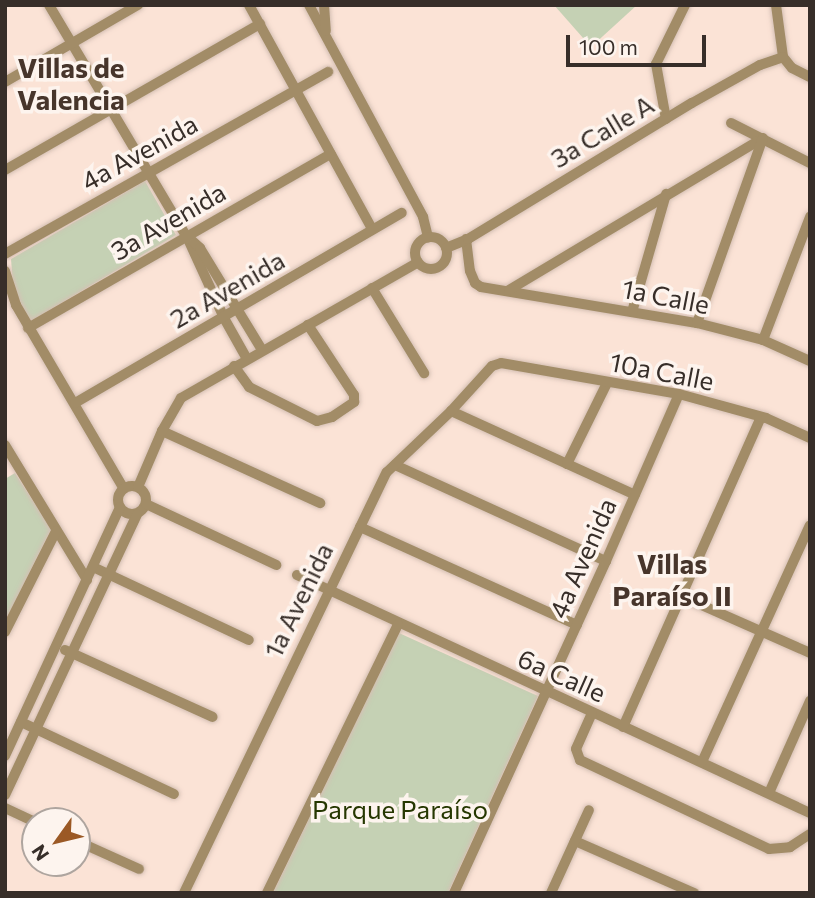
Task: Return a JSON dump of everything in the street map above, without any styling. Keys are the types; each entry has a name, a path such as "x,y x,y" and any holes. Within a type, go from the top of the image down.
{"street":[{"path":"49,5 187,237 224,318 247,359"},
{"path":"5,82 138,5"},
{"path":"249,5 372,229"},
{"path":"309,5 423,217 428,237"},
{"path":"324,5 327,37"},
{"path":"666,119 656,64 685,5"},
{"path":"776,5 783,57 792,68 810,77"},
{"path":"5,170 260,24"},
{"name":"3a Calle A","path":"446,248 466,239 760,65 783,57"},
{"name":"4a Avenida","path":"5,254 328,72"},
{"path":"731,123 810,163"},
{"path":"509,290 763,138"},
{"path":"697,323 763,138"},
{"name":"3a Avenida","path":"28,328 331,154"},
{"path":"632,312 666,194"},
{"name":"2a Avenida","path":"75,403 402,213"},
{"path":"763,340 810,217"},
{"path":"187,237 200,248 262,350"},
{"path":"428,237 439,239 446,248 446,260 438,268 426,268 418,262 417,245 428,237"},
{"name":"1a Calle","path":"466,239 470,271 475,283 481,287 697,323 763,340 810,361"},
{"path":"138,487 162,430 181,398 418,262"},
{"path":"5,271 8,288 28,328 124,489"},
{"path":"372,288 425,373"},
{"path":"234,366 249,387 317,421 332,417 354,402 354,395 308,325"},
{"name":"10a Calle","path":"501,363 679,394 761,417 810,438"},
{"name":"1a Avenida","path":"184,893 327,591 387,472 451,411 483,373 501,363"},
{"path":"567,464 607,383"},
{"name":"4a Avenida","path":"454,893 679,394"},
{"path":"451,411 635,495"},
{"path":"623,727 761,417"},
{"path":"162,430 320,503"},
{"path":"5,445 86,580"},
{"path":"394,465 606,561"},
{"path":"5,756 120,507 118,497 124,489 138,487"},
{"path":"5,795 137,514 146,504 145,494 138,487"},
{"path":"146,504 276,565"},
{"path":"120,507 127,513 137,514"},
{"path":"702,762 810,525"},
{"path":"360,527 577,625"},
{"path":"7,626 56,531"},
{"path":"93,567 249,640"},
{"name":"6a Calle","path":"297,575 546,693 810,813"},
{"path":"681,596 810,653"},
{"path":"267,893 398,624"},
{"path":"56,646 213,717"},
{"path":"769,793 804,726 810,701"},
{"path":"592,713 576,749 580,760 769,849 789,847 810,834"},
{"path":"21,722 174,794"},
{"path":"5,808 21,815"},
{"path":"551,893 589,810"},
{"path":"575,841 694,893"},
{"path":"91,847 139,869"}],"green space":[{"path":"554,5 637,5 591,47"},
{"path":"145,181 176,235 29,322 13,285 11,259"},
{"path":"15,473 51,529 8,616 5,614 5,479"},
{"name":"Parque Paraíso","path":"399,633 538,696 448,893 273,893"}],"district":[{"name":"Villas de Valencia","path":"71,83"},
{"name":"Villas Paraíso II","path":"672,579"}]}
